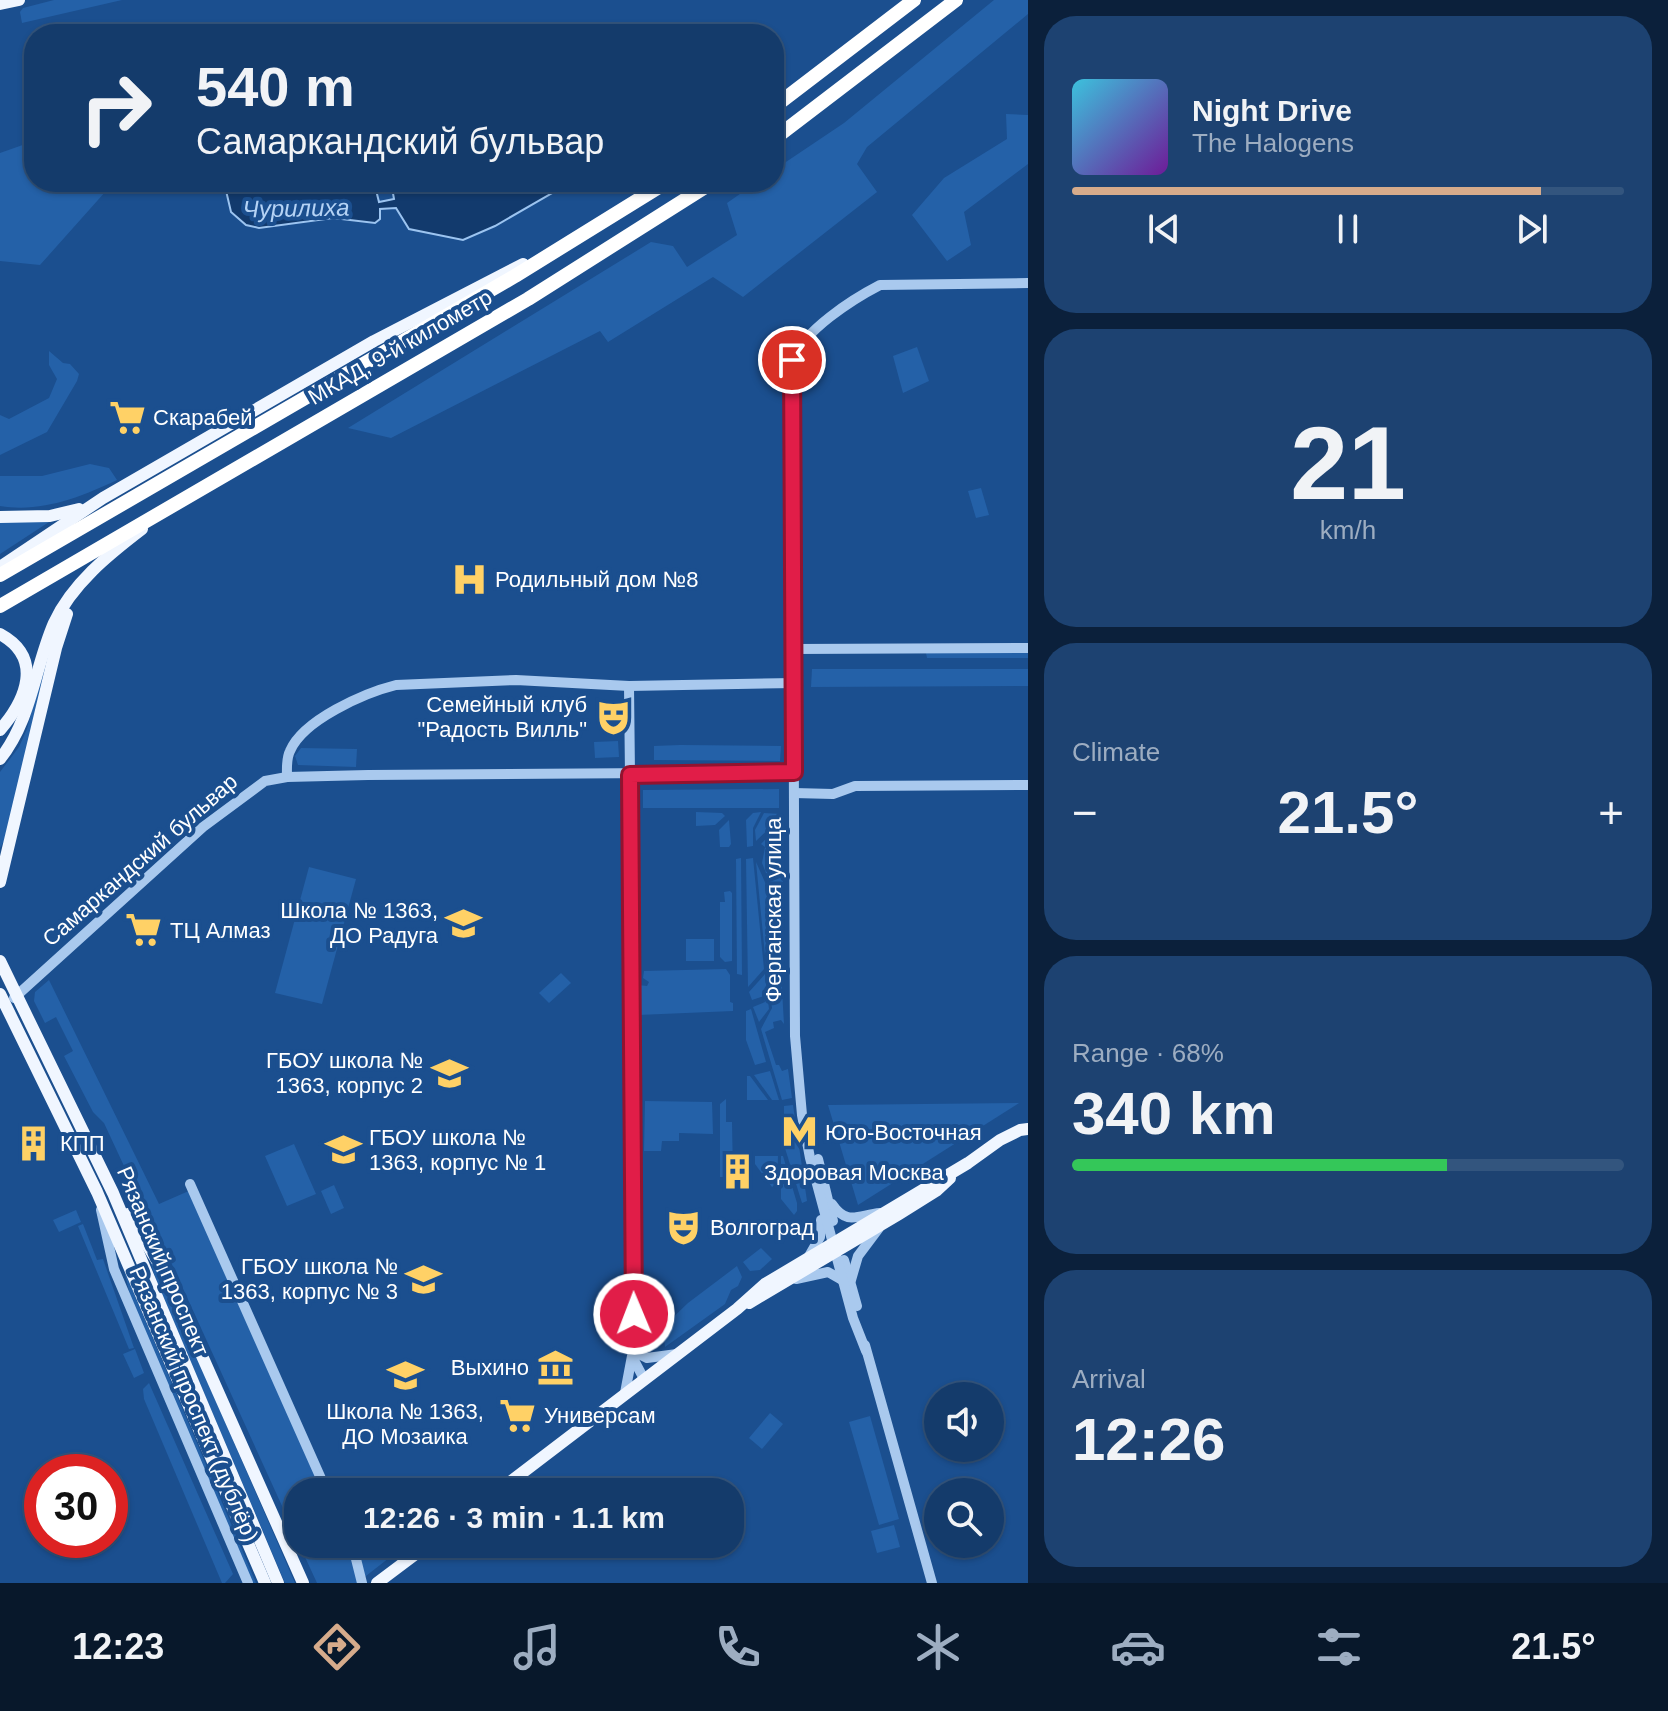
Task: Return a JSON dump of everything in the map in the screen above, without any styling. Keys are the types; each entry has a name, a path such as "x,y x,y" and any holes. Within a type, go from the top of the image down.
{"highway":[{"path":"784,99 914,0"},
{"path":"784,131 953,2"},
{"name":"МКАД, 9-й километр","path":"0,575 651,192"},
{"name":"МКАД, 9-й километр","path":"0,606 528,299 697,192"}],"main road":[{"path":"0,4 19,0"},
{"path":"0,567 103,498 374,341 589,231"},
{"path":"0,517 50,516 73,511 103,498"},
{"path":"0,759 25,718 55,622 69,598 127,541 176,502"},
{"path":"0,882 59,636 73,600 88,576"},
{"path":"0,634 18,649 27,671 23,694 0,730"},
{"name":"Рязанский проспект","path":"0,961 113,1193 278,1583"},
{"name":"Рязанский проспект","path":"3,999 97,1192 265,1583"},
{"path":"737,1309 791,1280 837,1246 1000,1140 1028,1129"},
{"name":"Рязанский проспект (дублёр)","path":"113,1193 143,1235 167,1277 303,1583"},
{"path":"515,1478 737,1309 756,1290 808,1258 837,1246"},
{"path":"377,1583 410,1558"}],"street":[{"name":"Ферганская улица","path":"932,1583 823,1196 801,1087 793,1003 795,683 791,373 797,349 806,339 862,295 880,285 1028,283"},
{"path":"793,649 1028,648"},
{"path":"287,777 290,750 306,732 350,701 376,690 414,683 516,680 629,686 795,683"},
{"path":"629,686 633,1351 644,1379"},
{"name":"Самаркандский бульвар","path":"3,999 17,996 203,827 258,784 287,777 794,772"},
{"path":"794,793 833,794 855,786 1028,785"},
{"path":"190,1184 321,1478"},
{"name":"Рязанский проспект (дублёр)","path":"97,1192 114,1269 248,1583"},
{"path":"823,1196 847,1218 881,1219"},
{"path":"808,1258 821,1233 823,1196"},
{"path":"791,1280 824,1272 834,1273 846,1281 881,1219"},
{"path":"633,1351 647,1358 678,1353"},
{"path":"625,1393 633,1351"},
{"path":"354,1558 362,1583"}],"shaded area":[{"path":"54,0 122,0 22,23 20,12 23,8"},
{"path":"994,0 1028,0 1028,14 867,147 857,164 877,192 743,297 713,277 608,342 600,331 391,438 348,428 651,242 673,246 687,267 737,235 727,203 743,192 784,192 784,163 844,123"},
{"path":"1006,114 1028,115 1028,164 964,212 971,245 947,261 912,215 944,178 1007,139"},
{"path":"24,145 24,192 105,192 40,265 0,261 0,153"},
{"path":"917,347 929,381 903,393 893,356"},
{"path":"49,351 63,363 70,364 79,374 77,381 47,432 0,455 0,415 9,419 49,398 57,379 49,365"},
{"path":"90,464 109,468 117,480 75,498 46,505 0,506 0,476 42,476"},
{"path":"981,488 989,515 976,518 968,491"},
{"path":"0,521 49,522 0,554"},
{"path":"61,619 0,848 0,772 19,747 27,729 48,651"},
{"path":"1028,650 1028,658 927,658 926,653"},
{"path":"812,669 1028,669 1028,686 811,687"},
{"path":"618,741 619,757 595,758 594,742"},
{"path":"654,746 781,746 780,761 654,760"},
{"path":"301,748 357,749 356,767 298,765 295,756"},
{"path":"779,789 779,808 643,808 643,790"},
{"path":"696,812 722,813 725,816 715,825 696,826"},
{"path":"761,812 753,828 753,846 747,847 746,820 753,813"},
{"path":"764,813 780,814 780,818 756,841 755,830"},
{"path":"729,820 731,844 720,847 719,830"},
{"path":"783,820 783,885 776,898 762,863 765,847 761,844"},
{"path":"741,858 742,975 737,974 736,859"},
{"path":"753,858 764,969 748,987 746,859"},
{"path":"756,862 775,905 776,940 773,942 773,959 766,966"},
{"path":"309,867 356,879 322,1004 275,993"},
{"path":"730,891 732,961 725,962 720,957 720,902 725,902 724,892"},
{"path":"686,939 714,939 714,961 686,961"},
{"path":"778,960 784,1024 781,1020 773,1022 774,1028 765,1032 776,1065 782,1071 788,1069 792,1098 782,1100 761,1029 772,1008 767,972"},
{"path":"726,969 730,975 733,1011 638,1015 638,985 647,986 649,982 643,978 644,971"},
{"path":"561,973 571,983 549,1003 539,993"},
{"path":"765,974 769,1009 759,1022 753,1007 765,1002 764,996 752,1000 749,992"},
{"path":"49,980 159,1204 191,1190 320,1478 284,1478 284,1510 134,1181 131,1181 104,1123 93,1112 64,1056 73,1051 56,1017 45,1023 34,1001 35,992"},
{"path":"751,1009 766,1062 755,1065 746,1040 746,1011"},
{"path":"770,1071 779,1100 772,1100 754,1075"},
{"path":"747,1076 750,1076 768,1100 747,1100"},
{"path":"726,1099 726,1122 732,1122 733,1177 720,1177 720,1104"},
{"path":"645,1101 712,1102 713,1134 679,1133 679,1141 662,1141 661,1151 644,1151"},
{"path":"1019,1103 858,1205 828,1105"},
{"path":"793,1105 807,1201 802,1203 784,1145 784,1106"},
{"path":"294,1144 316,1194 287,1206 265,1156"},
{"path":"755,1156 778,1156 777,1183 772,1187 755,1164"},
{"path":"781,1156 797,1203 794,1215 781,1199"},
{"path":"334,1185 344,1208 331,1214 321,1191"},
{"path":"76,1210 81,1222 59,1232 53,1220"},
{"path":"83,1224 97,1260 103,1259 134,1348 129,1349 78,1226"},
{"path":"761,1248 772,1259 760,1270 750,1271 743,1262"},
{"path":"150,1260 185,1330 295,1583 285,1583 157,1283"},
{"path":"737,1266 742,1277 725,1304 665,1347 663,1327 688,1303"},
{"path":"124,1270 256,1583 252,1583 132,1304"},
{"path":"135,1349 144,1373 134,1378 123,1354"},
{"path":"149,1383 233,1574 225,1583 222,1583 144,1399 143,1389"},
{"path":"770,1413 783,1424 762,1449 749,1438"},
{"path":"870,1416 899,1519 879,1525 849,1422"},
{"path":"894,1525 900,1547 877,1553 871,1531"},
{"path":"305,1558 389,1558 357,1583 317,1583"}],"water":[{"name":"Чурилиха","path":"226,192 376,192 379,202 394,199 393,192 554,192 495,226 463,240 409,229 396,208 380,209 380,219 375,223 333,218 259,228 246,225 231,212"}],"place":[{"name":"Скарабей","path":"127,417"},
{"name":"Родильный дом №8","path":"469,579"},
{"name":"Семейный клуб \"Радость Вилль\"","path":"613,717"},
{"name":"Школа № 1363, ДО Радуга","path":"464,923"},
{"name":"ТЦ Алмаз","path":"144,930"},
{"name":"ГБОУ школа № 1363, корпус 2","path":"449,1073"},
{"name":"Юго-Восточная","path":"799,1132"},
{"name":"КПП","path":"34,1143"},
{"name":"ГБОУ школа № 1363, корпус № 1","path":"343,1150"},
{"name":"Здоровая Москва","path":"738,1172"},
{"name":"Волгоград","path":"684,1227"},
{"name":"ГБОУ школа № 1363, корпус № 3","path":"424,1279"},
{"name":"Выхино","path":"555,1367"},
{"name":"Школа № 1363, ДО Мозаика","path":"405,1375"},
{"name":"Универсам","path":"518,1415"}],"route":[{"path":"634,1314 630,775 794,772 792,360"}]}
